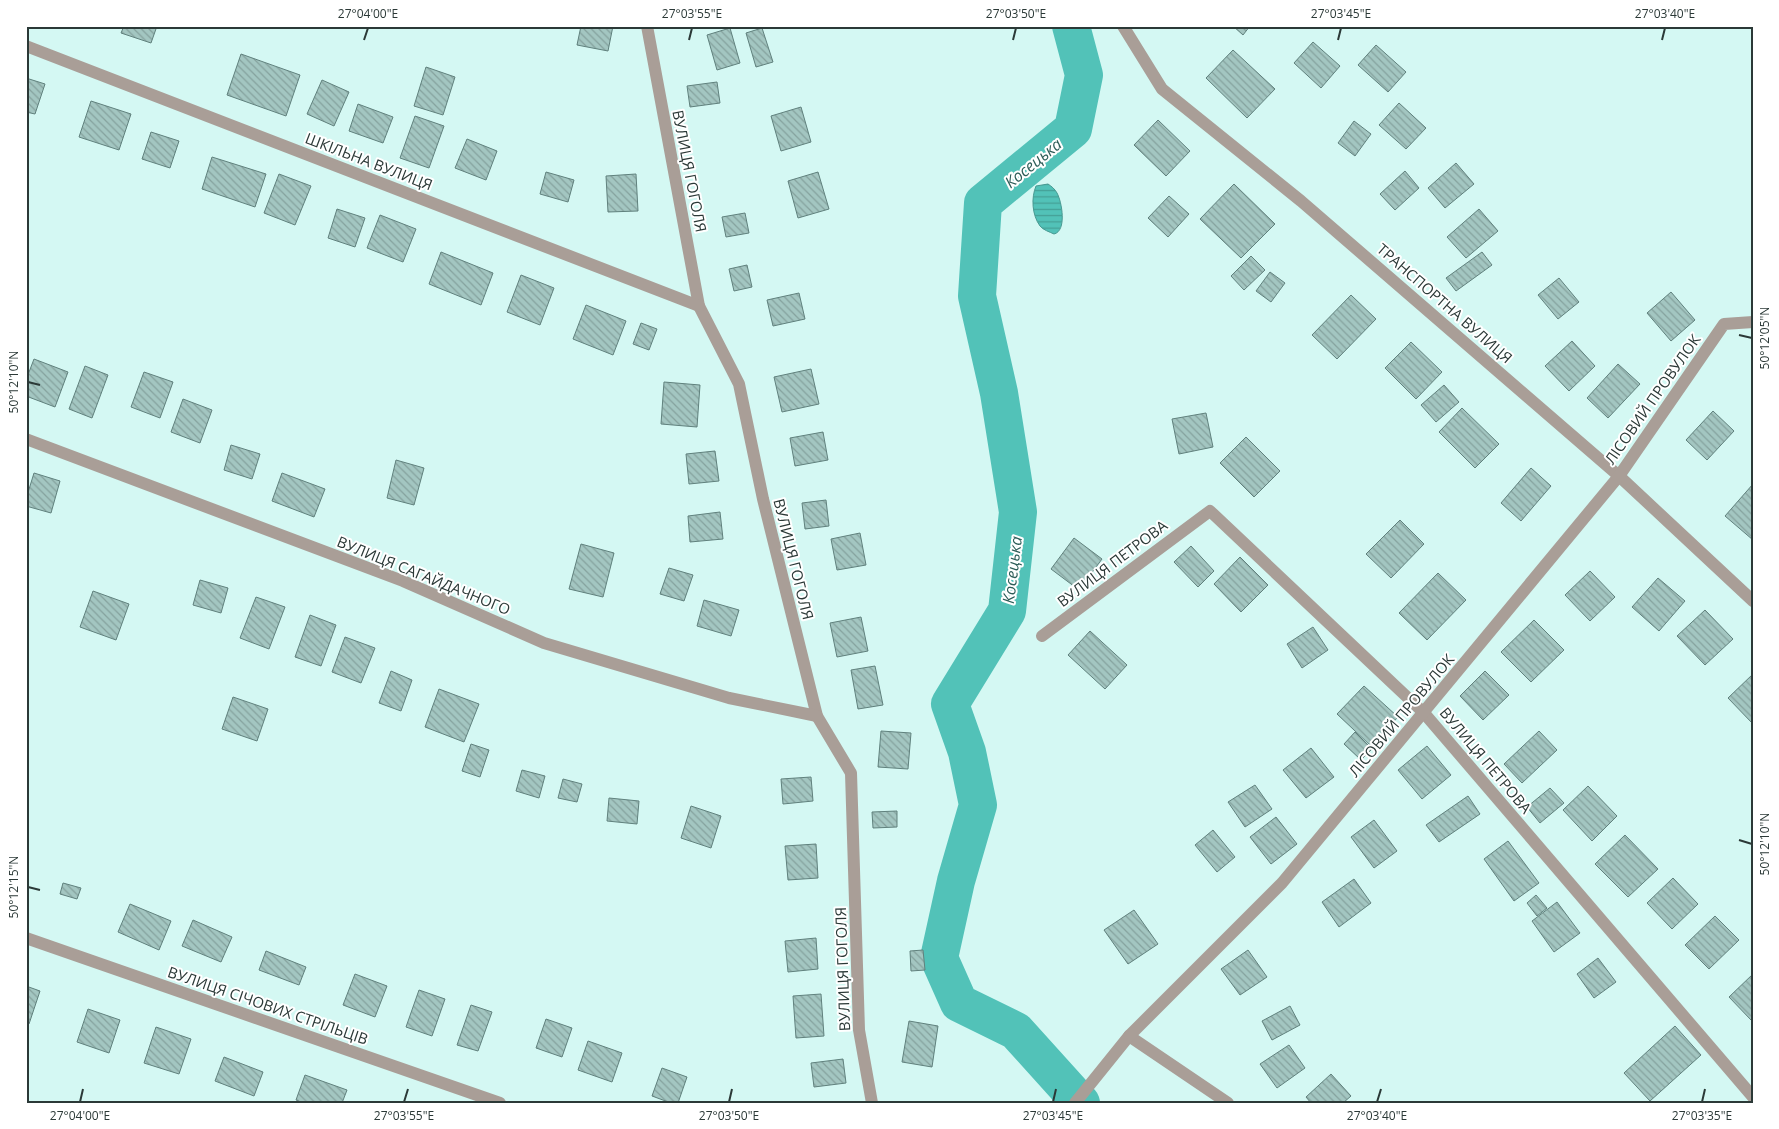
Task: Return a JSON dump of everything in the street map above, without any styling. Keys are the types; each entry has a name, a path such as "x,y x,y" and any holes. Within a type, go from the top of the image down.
{"street":[{"name":"ВУЛИЦЯ ГОГОЛЯ","path":"646,26 699,306 739,384 763,499 817,716 851,773 860,1030 872,1103"},
{"name":"ТРАНСПОРТНА ВУЛИЦЯ","path":"1123,26 1162,89 1302,200 1619,476 1753,601"},
{"name":"ШКІЛЬНА ВУЛИЦЯ","path":"26,46 699,306"},
{"name":"ЛІСОВИЙ ПРОВУЛОК","path":"1075,1103 1128,1036 1282,884 1619,476 1724,324 1753,322"},
{"name":"ВУЛИЦЯ САГАЙДАЧНОГО","path":"26,439 403,581 544,643 729,698 817,716"},
{"name":"ВУЛИЦЯ ПЕТРОВА","path":"1042,636 1210,510 1424,713 1753,1097"},
{"name":"ВУЛИЦЯ СІЧОВИХ СТРІЛЬЦІВ","path":"26,938 500,1103"},
{"path":"1128,1036 1228,1103"}],"water":[{"path":"1048,184 1057,193 1062,209 1061,228 1054,234 1045,230 1037,222 1033,206 1036,186"}],"building":[{"path":"124,26 157,26 151,43 121,33"},
{"path":"581,26 613,26 608,51 577,45"},
{"path":"1233,26 1250,26 1243,35"},
{"path":"730,28 740,63 717,70 707,35"},
{"path":"762,28 773,62 756,67 746,33"},
{"path":"1313,42 1340,66 1321,88 1294,63"},
{"path":"1376,45 1406,72 1388,92 1358,65"},
{"path":"1233,50 1275,89 1247,118 1206,78"},
{"path":"241,54 300,75 286,116 227,95"},
{"path":"426,67 455,77 443,115 414,106"},
{"path":"26,78 45,84 35,114 26,112"},
{"path":"322,80 349,92 334,126 307,114"},
{"path":"717,82 720,103 690,107 687,86"},
{"path":"91,101 131,114 119,150 79,137"},
{"path":"1399,103 1426,128 1406,149 1379,125"},
{"path":"358,104 393,117 383,143 349,131"},
{"path":"801,107 811,142 781,151 771,116"},
{"path":"415,116 444,126 429,168 400,158"},
{"path":"1158,120 1190,151 1166,176 1134,145"},
{"path":"1354,121 1371,134 1355,156 1338,143"},
{"path":"151,132 179,141 170,168 142,159"},
{"path":"467,139 497,151 486,180 455,168"},
{"path":"212,157 266,174 255,207 202,189"},
{"path":"1456,163 1474,184 1445,208 1428,188"},
{"path":"1405,171 1419,188 1395,210 1380,194"},
{"path":"546,172 574,180 568,202 540,194"},
{"path":"818,172 829,209 798,218 788,181"},
{"path":"279,174 311,186 295,225 264,213"},
{"path":"636,174 638,211 608,212 606,176"},
{"path":"1234,184 1275,224 1241,258 1200,219"},
{"path":"1169,196 1189,214 1168,237 1148,218"},
{"path":"337,209 365,218 355,247 328,238"},
{"path":"1479,209 1498,231 1466,258 1447,237"},
{"path":"745,213 749,233 726,237 722,217"},
{"path":"380,215 416,229 403,262 367,248"},
{"path":"441,252 493,273 481,305 429,284"},
{"path":"1482,252 1492,265 1456,291 1446,278"},
{"path":"1251,256 1265,270 1244,290 1231,276"},
{"path":"747,265 752,287 734,291 729,269"},
{"path":"1270,272 1285,283 1271,302 1256,291"},
{"path":"521,275 554,288 540,325 507,312"},
{"path":"1559,278 1579,302 1558,319 1538,295"},
{"path":"1671,292 1695,320 1671,341 1647,313"},
{"path":"799,293 805,319 773,326 767,300"},
{"path":"1351,295 1376,319 1337,359 1312,335"},
{"path":"586,305 626,321 613,355 573,339"},
{"path":"641,323 657,329 649,350 633,344"},
{"path":"1572,341 1595,366 1569,391 1545,366"},
{"path":"1411,342 1442,372 1416,399 1385,368"},
{"path":"34,359 68,372 55,407 26,396 26,380"},
{"path":"1618,364 1640,384 1608,418 1587,398"},
{"path":"85,366 108,375 92,418 69,409"},
{"path":"811,369 819,404 782,412 774,377"},
{"path":"144,372 173,382 160,418 131,407"},
{"path":"664,382 700,385 697,427 661,424"},
{"path":"1444,385 1459,402 1436,422 1421,405"},
{"path":"183,399 212,410 200,443 171,432"},
{"path":"1462,408 1499,444 1475,468 1439,432"},
{"path":"1713,411 1734,431 1707,460 1686,440"},
{"path":"1206,413 1213,447 1179,454 1172,419"},
{"path":"823,432 828,460 795,466 790,438"},
{"path":"1246,437 1280,471 1254,497 1220,463"},
{"path":"231,445 260,454 252,479 224,470"},
{"path":"715,451 719,481 689,484 686,454"},
{"path":"396,460 424,468 414,505 387,498"},
{"path":"1531,468 1551,486 1521,521 1501,503"},
{"path":"34,473 60,481 51,513 26,506 26,499"},
{"path":"282,473 325,489 314,517 272,501"},
{"path":"1753,484 1753,540 1725,516"},
{"path":"826,500 829,526 805,529 802,503"},
{"path":"720,512 723,539 690,542 688,516"},
{"path":"1400,520 1424,544 1391,578 1366,554"},
{"path":"860,533 866,565 837,570 831,539"},
{"path":"1074,538 1102,559 1079,590 1051,569"},
{"path":"581,544 614,553 603,597 569,589"},
{"path":"1191,546 1214,571 1198,587 1174,562"},
{"path":"1240,557 1268,585 1241,612 1214,584"},
{"path":"669,568 693,575 684,601 660,594"},
{"path":"1590,571 1615,597 1590,621 1565,595"},
{"path":"1438,573 1466,600 1427,640 1399,613"},
{"path":"1658,578 1685,601 1659,631 1632,607"},
{"path":"200,580 228,588 221,613 193,605"},
{"path":"93,591 129,604 116,640 80,627"},
{"path":"256,597 285,607 269,649 240,638"},
{"path":"704,600 739,610 731,636 697,626"},
{"path":"1705,610 1733,639 1705,665 1677,636"},
{"path":"310,615 336,625 321,666 295,657"},
{"path":"861,617 868,651 837,657 830,623"},
{"path":"1534,620 1564,650 1531,682 1501,652"},
{"path":"1313,627 1328,650 1302,668 1287,644"},
{"path":"1090,631 1127,665 1105,689 1068,655"},
{"path":"345,637 375,648 361,683 332,672"},
{"path":"875,666 883,705 858,709 851,670"},
{"path":"391,671 412,680 401,711 379,703"},
{"path":"1485,671 1509,695 1483,720 1460,696"},
{"path":"1753,674 1753,724 1728,698"},
{"path":"1364,686 1398,717 1371,746 1337,714"},
{"path":"439,689 479,704 464,742 425,727"},
{"path":"233,697 268,709 257,741 222,729"},
{"path":"881,731 911,733 908,769 878,767"},
{"path":"1539,731 1557,750 1522,783 1504,764"},
{"path":"1355,732 1372,749 1361,760 1344,744"},
{"path":"471,744 489,750 480,777 462,771"},
{"path":"1427,746 1451,775 1422,799 1398,770"},
{"path":"1311,748 1334,777 1306,798 1283,770"},
{"path":"522,770 545,776 539,798 516,791"},
{"path":"811,777 813,801 783,804 781,779"},
{"path":"563,779 582,784 577,802 558,798"},
{"path":"1255,785 1272,809 1245,827 1228,802"},
{"path":"1588,786 1617,816 1592,841 1563,810"},
{"path":"1550,788 1564,803 1540,823 1527,807"},
{"path":"1468,796 1480,814 1439,842 1426,825"},
{"path":"609,798 639,801 637,824 607,821"},
{"path":"691,806 721,816 711,848 681,838"},
{"path":"897,811 897,827 873,828 872,812"},
{"path":"1276,817 1297,844 1271,864 1250,837"},
{"path":"1374,820 1397,851 1374,868 1351,837"},
{"path":"1213,830 1235,857 1217,872 1195,845"},
{"path":"1625,835 1658,869 1628,897 1595,864"},
{"path":"1508,841 1539,883 1514,901 1484,859"},
{"path":"816,844 818,878 788,880 785,846"},
{"path":"1673,878 1698,904 1672,929 1647,903"},
{"path":"1354,879 1371,903 1339,927 1322,902"},
{"path":"63,883 81,888 77,899 60,894"},
{"path":"1536,895 1547,908 1537,916 1527,903"},
{"path":"1557,902 1580,933 1554,952 1532,921"},
{"path":"130,904 171,921 159,950 118,932"},
{"path":"1134,910 1158,944 1128,964 1104,930"},
{"path":"1715,916 1739,940 1709,969 1685,945"},
{"path":"193,920 232,937 221,962 182,946"},
{"path":"816,938 818,969 788,972 785,941"},
{"path":"923,950 925,970 911,971 910,951"},
{"path":"1248,950 1267,977 1240,995 1221,969"},
{"path":"266,951 306,967 299,985 259,970"},
{"path":"1598,958 1616,982 1594,998 1577,974"},
{"path":"355,974 387,986 375,1017 343,1005"},
{"path":"1753,974 1753,1018 1751,1020 1729,997"},
{"path":"26,986 40,991 29,1024 26,1023"},
{"path":"419,990 445,999 432,1036 406,1027"},
{"path":"821,994 824,1036 796,1038 793,996"},
{"path":"471,1005 492,1012 478,1051 457,1045"},
{"path":"1290,1006 1300,1025 1272,1040 1262,1021"},
{"path":"88,1009 120,1020 109,1053 77,1042"},
{"path":"546,1019 572,1028 562,1057 536,1048"},
{"path":"909,1021 938,1026 932,1067 902,1062"},
{"path":"1675,1026 1701,1055 1650,1101 1624,1073"},
{"path":"156,1027 191,1039 179,1074 144,1063"},
{"path":"588,1041 622,1053 612,1082 578,1070"},
{"path":"1289,1045 1305,1068 1277,1088 1260,1064"},
{"path":"224,1057 263,1072 254,1096 215,1081"},
{"path":"843,1059 846,1083 814,1087 811,1063"},
{"path":"662,1068 687,1077 678,1103 671,1103 652,1096"},
{"path":"1331,1074 1351,1096 1343,1103 1311,1103 1306,1097"},
{"path":"305,1075 347,1090 342,1103 303,1103 296,1100"}],"waterway":[{"name":"Косецька","path":"1071,26 1084,75 1073,129 983,203 977,296 999,393 1018,512 1007,611 950,704 967,752 978,805 956,881 939,958 959,1003 1016,1031 1081,1103"}]}
